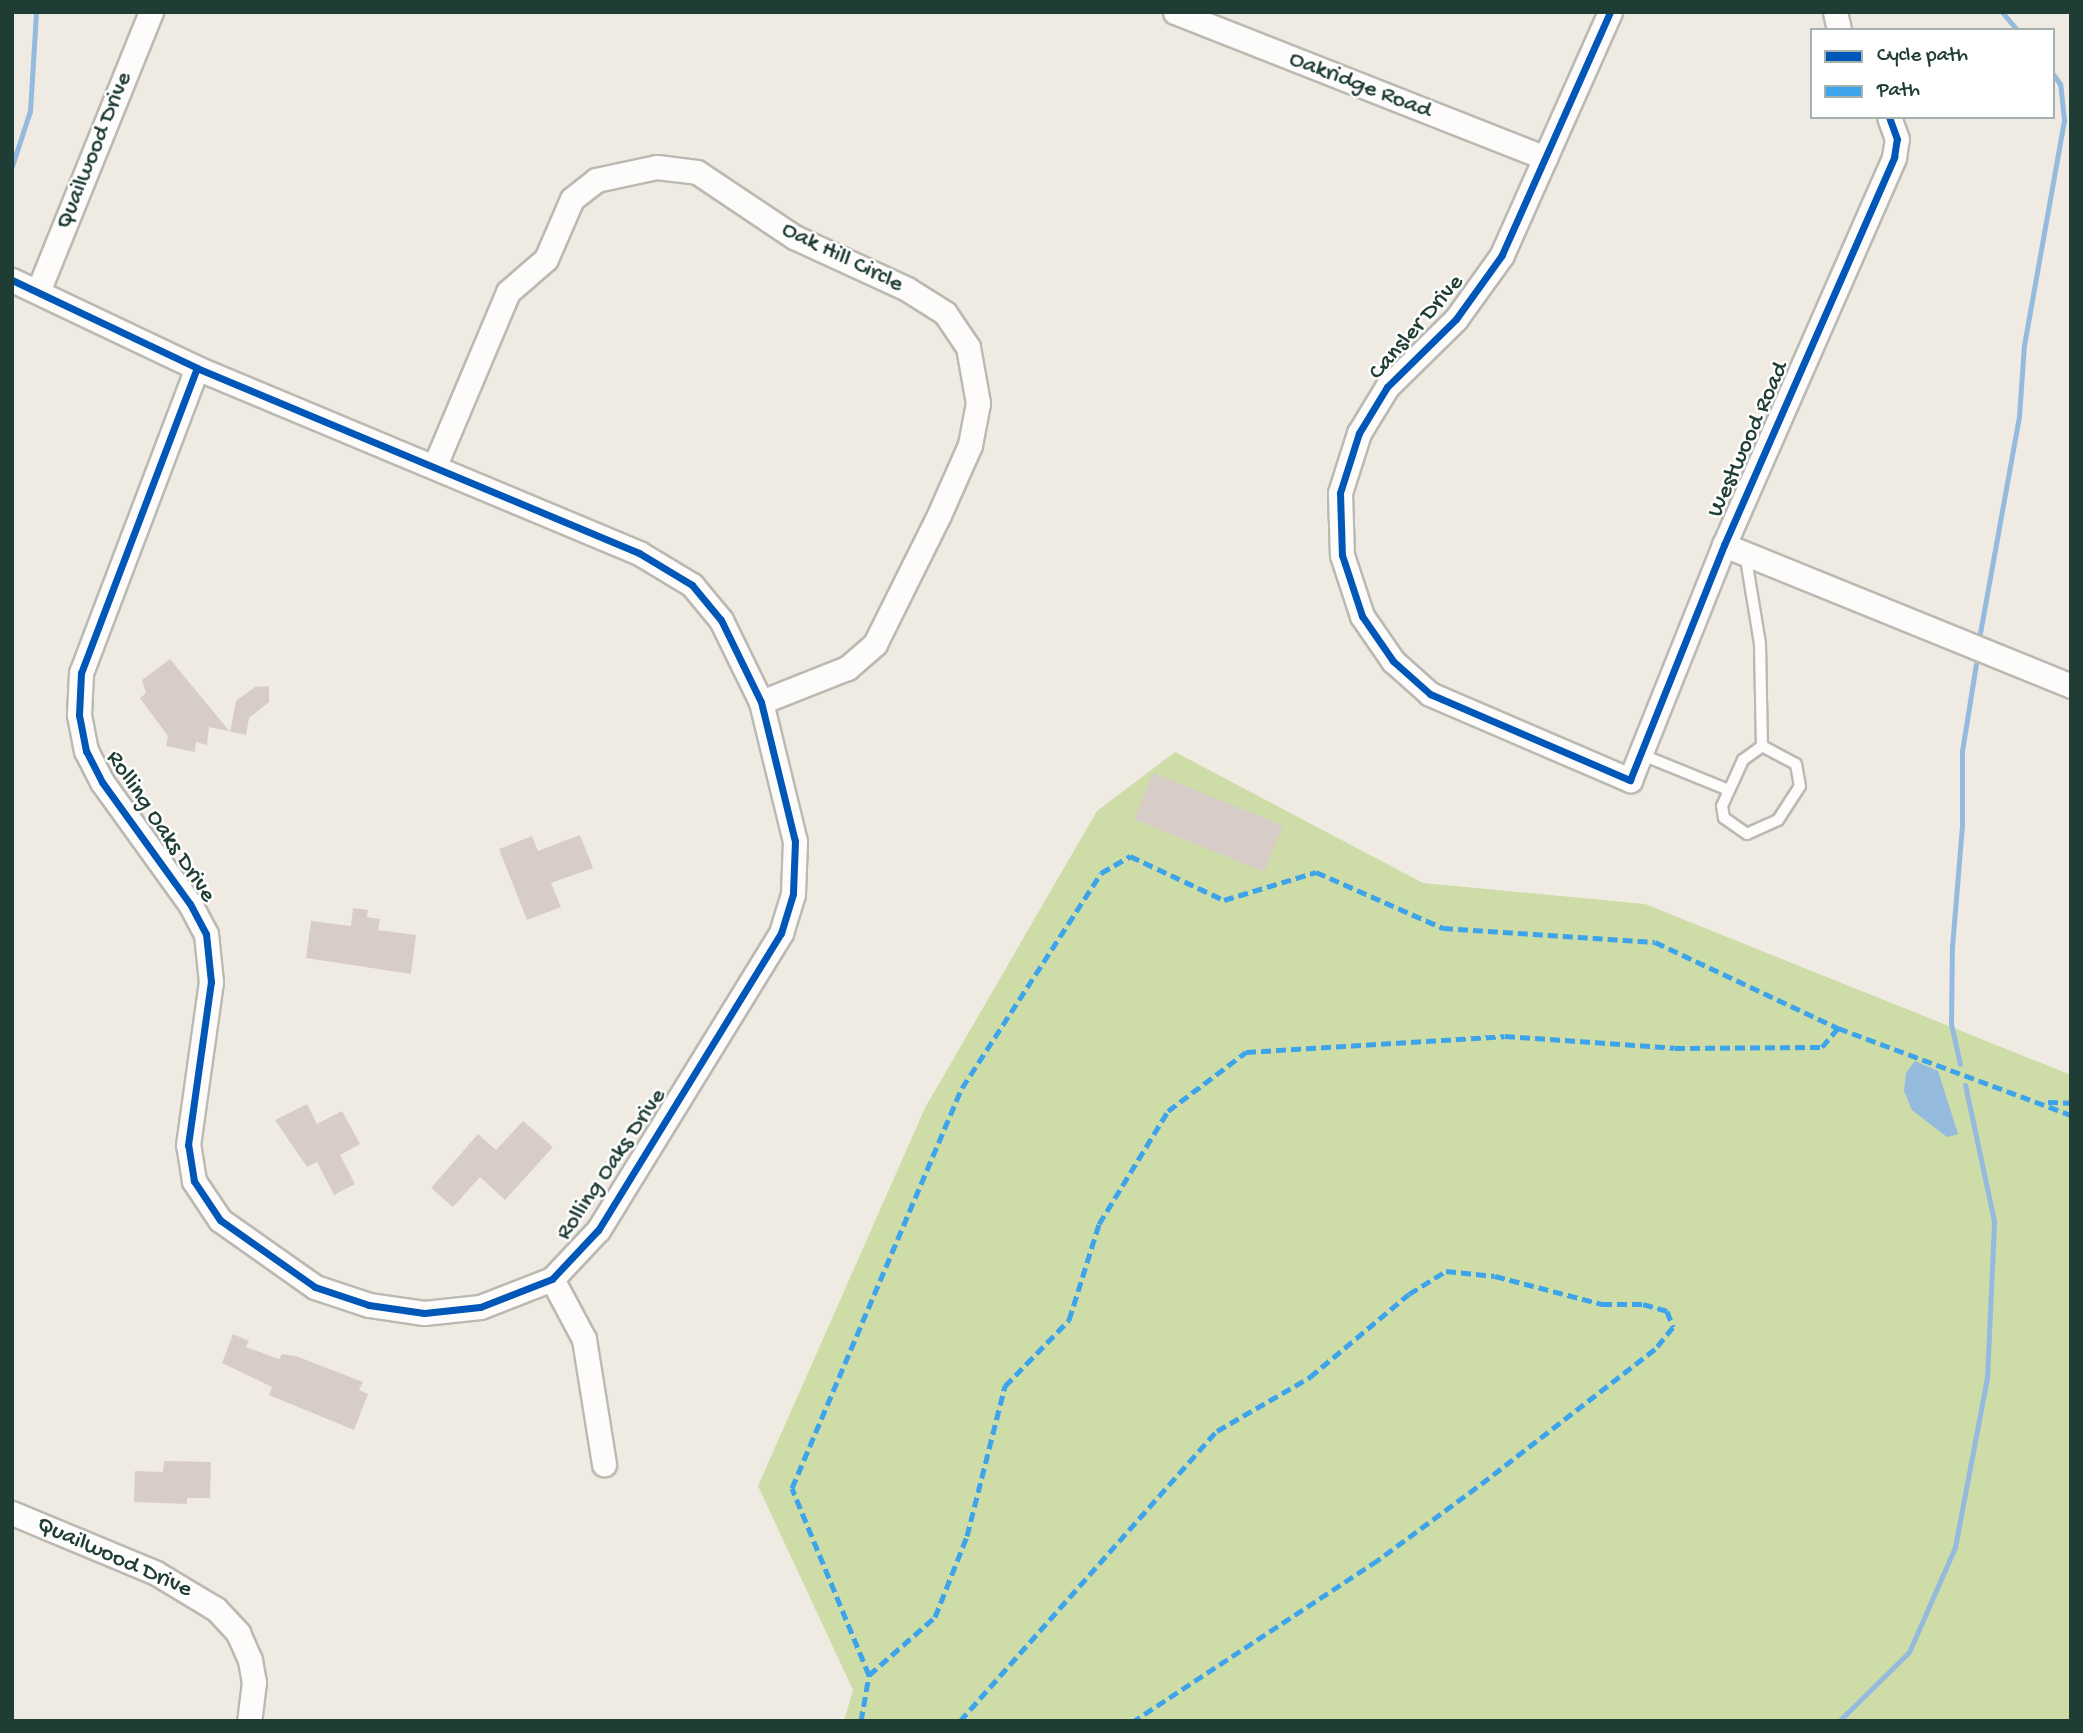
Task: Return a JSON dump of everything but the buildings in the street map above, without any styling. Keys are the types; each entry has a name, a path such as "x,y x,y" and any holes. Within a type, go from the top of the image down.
{"street":[{"name":"Quailwood Drive","path":"39,289 151,12"},
{"name":"Oakridge Road","path":"1175,12 1545,158"},
{"name":"Cansler Drive","path":"1610,12 1502,255 1456,319 1387,387 1359,433 1340,493 1342,555 1362,616 1393,661 1430,694 1630,780"},
{"name":"Westwood Road","path":"1630,780 1734,549 1894,157 1897,139 1890,119"},
{"name":"Oak Hill Circle","path":"435,465 508,292 546,259 572,199 596,180 657,167 697,172 794,237 907,289 944,313 968,347 978,403 970,445 939,515 875,645 847,668 761,702"},
{"name":"Rolling Oaks Drive","path":"12,280 39,289 197,368 435,465 639,554 692,585 721,620 761,702 795,841 793,894 781,933 597,1230 552,1279 480,1307 424,1313 369,1306 315,1287 269,1258 220,1220 194,1181 188,1145 211,982 206,934 190,904 103,782 86,751 79,715 81,673 197,368"},
{"name":"Westwood Road","path":"1734,549 2071,686"},
{"path":"552,1279 583,1339 604,1464"},
{"name":"Quailwood Drive","path":"12,1513 156,1573 216,1609 237,1633 250,1660 254,1682 248,1721"}],"lane":[{"path":"1734,549 1760,644 1762,746"},
{"path":"1762,746 1796,764 1800,786 1794,802 1778,820 1747,834 1724,818 1726,789 1743,760 1762,746"},
{"path":"1640,754 1726,789"}],"green space":[{"path":"1175,752 1423,883 1645,904 2071,1075 2071,1721 844,1721 853,1690 758,1486 925,1108 1097,811"}],"water":[{"path":"1915,1061 1938,1071 1958,1134 1947,1137 1912,1110 1904,1091 1906,1073"}],"waterway":[{"path":"12,166 30,111 36,12"},
{"path":"2002,12 2015,28"},
{"path":"1980,633 2019,416 2024,345 2064,120 2060,84 2055,77"},
{"path":"1960,1064 1951,1024 1952,947 1962,826 1962,751 1976,664"},
{"path":"1839,1721 1909,1652 1955,1547 1987,1378 1994,1221 1965,1085"}],"marked path":[{"path":"861,1721 869,1675 792,1488 962,1088 1101,873 1130,856 1224,900 1316,872 1443,928 1655,942 1838,1028 2071,1115"},
{"path":"869,1675 935,1617 967,1536 1005,1386 1069,1320 1099,1224 1168,1111 1246,1052 1505,1036 1675,1048 1822,1047 1838,1028"},
{"path":"2048,1102 2071,1103"},
{"path":"960,1721 1217,1431 1310,1377 1409,1294 1446,1271 1495,1276 1602,1304 1643,1304 1667,1311 1673,1327 1655,1349 1477,1487 1378,1560 1134,1721"}],"cycle path":[{"path":"1610,12 1502,255 1456,319 1387,387 1359,433 1340,493 1342,555 1362,616 1393,661 1430,694 1630,780 1724,545 1894,157 1897,139 1890,119"},
{"path":"12,280 197,368 639,553 692,585 721,620 761,702 795,841 793,894 781,933 598,1230 552,1279 480,1307 424,1313 369,1305 315,1287 220,1220 194,1181 188,1145 211,982 206,934 190,904 102,782 86,751 79,715 81,673 197,368"}]}
